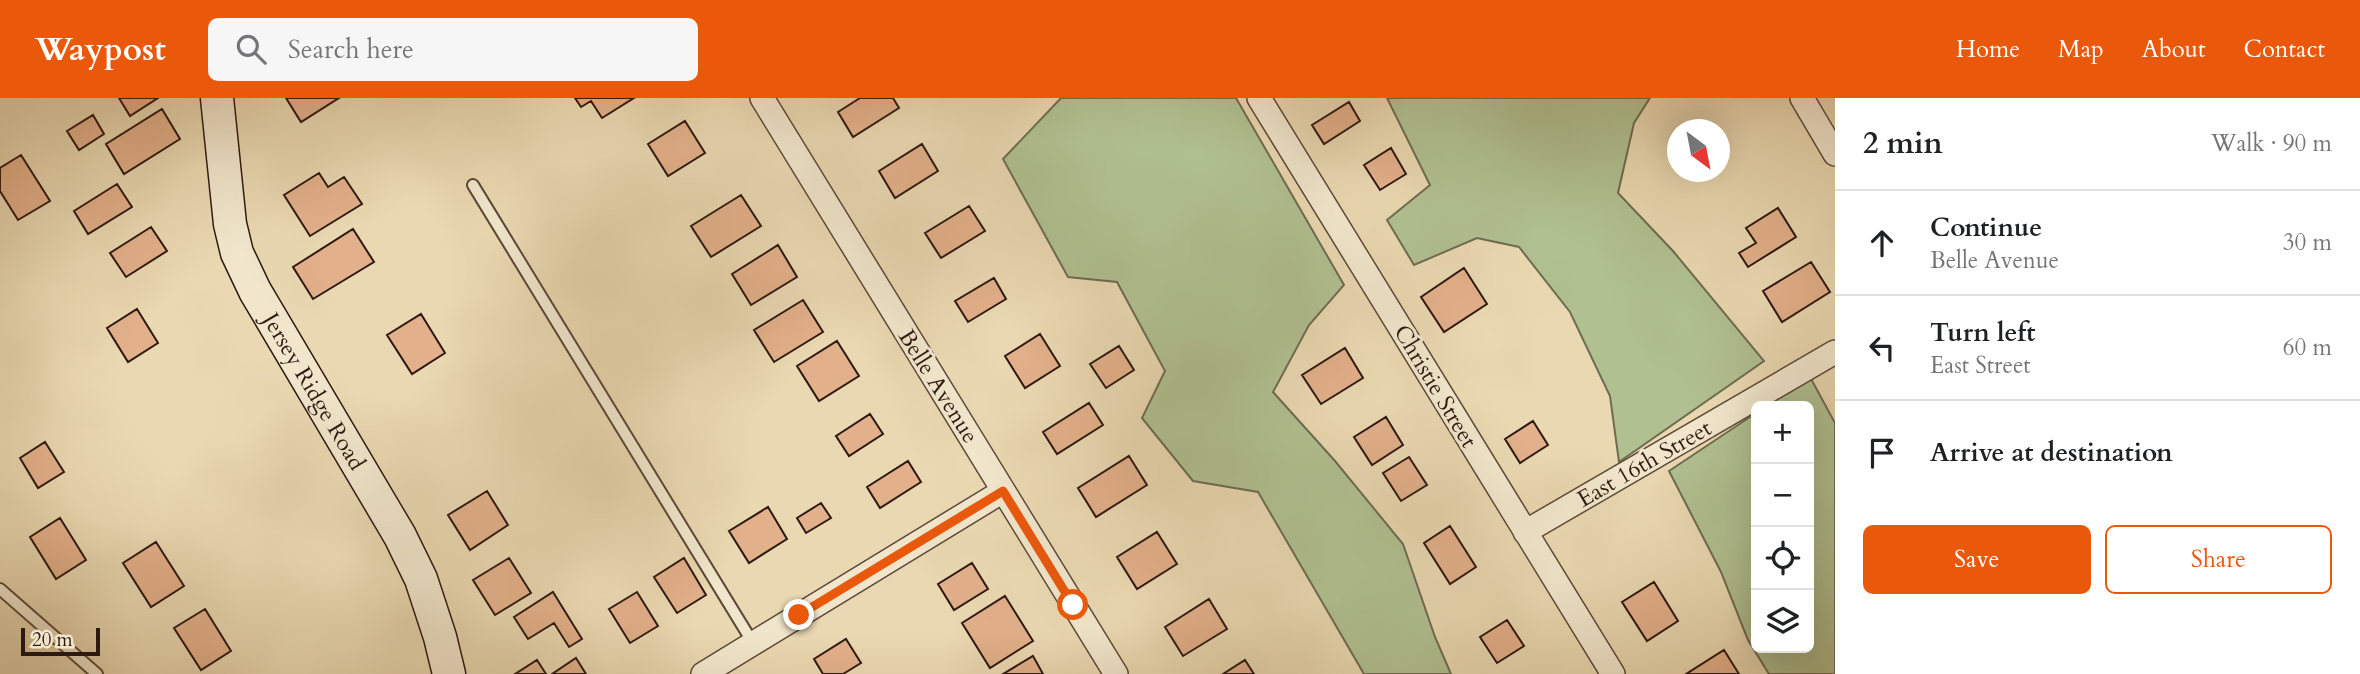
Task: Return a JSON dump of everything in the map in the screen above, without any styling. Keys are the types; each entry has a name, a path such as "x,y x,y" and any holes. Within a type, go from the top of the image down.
{"street":[{"name":"Jersey Ridge Road","path":"217,98 230,225 237,253 256,291 400,536 421,579 449,674"},
{"name":"Belle Avenue","path":"762,98 1115,674"},
{"name":"Christie Street","path":"1259,98 1613,674"},
{"path":"1802,98 1835,154"},
{"name":"East 16th Street","path":"1525,533 1835,352"},
{"path":"703,674 1003,491"}],"lane":[{"path":"473,185 754,643"},
{"path":"0,589 97,674"}],"green space":[{"path":"1061,98 1236,98 1344,285 1309,325 1273,392 1335,461 1403,544 1435,637 1451,674 1364,674 1258,492 1193,481 1142,418 1165,371 1117,282 1068,277 1003,159"},
{"path":"1387,98 1650,98 1634,123 1618,193 1673,251 1764,361 1619,462 1610,396 1570,312 1519,247 1477,238 1414,265 1387,220 1430,185"},
{"path":"1810,377 1835,423 1835,674 1769,674 1756,653 1814,653 1814,401 1774,401"},
{"path":"1751,416 1751,645 1721,572 1669,471"}],"building":[{"path":"119,98 158,98 130,116"},
{"path":"286,98 339,98 301,122"},
{"path":"575,98 634,98 602,118 591,101 581,107"},
{"path":"860,98 893,98 899,108 853,137 838,112"},
{"path":"1349,102 1360,121 1324,144 1312,125"},
{"path":"162,109 180,139 124,174 106,144"},
{"path":"93,115 104,134 79,150 67,131"},
{"path":"685,121 705,153 668,176 648,144"},
{"path":"922,144 938,171 895,198 879,171"},
{"path":"1391,148 1406,174 1380,190 1364,165"},
{"path":"21,155 50,201 18,220 0,191 0,168"},
{"path":"319,173 328,187 344,177 362,204 310,236 284,195"},
{"path":"117,184 132,207 88,234 74,211"},
{"path":"741,195 761,226 711,257 691,226"},
{"path":"969,206 985,231 941,258 925,233"},
{"path":"1778,208 1796,237 1748,267 1739,253 1756,243 1746,228"},
{"path":"151,227 167,251 126,277 110,253"},
{"path":"353,229 374,262 313,299 293,267"},
{"path":"778,245 797,277 751,305 732,274"},
{"path":"1811,262 1830,292 1782,322 1763,291"},
{"path":"1464,268 1487,304 1444,332 1421,297"},
{"path":"994,278 1006,299 968,322 955,301"},
{"path":"803,300 823,332 774,362 754,330"},
{"path":"137,309 158,343 128,362 107,328"},
{"path":"421,314 445,353 412,374 387,335"},
{"path":"1040,334 1060,366 1025,388 1005,356"},
{"path":"837,341 859,376 819,401 797,366"},
{"path":"1119,346 1134,370 1106,388 1090,364"},
{"path":"1345,348 1363,378 1321,404 1302,375"},
{"path":"1089,403 1103,425 1057,454 1043,432"},
{"path":"870,414 883,434 849,456 836,436"},
{"path":"1386,417 1403,445 1372,465 1354,437"},
{"path":"1533,421 1548,445 1520,463 1505,439"},
{"path":"45,442 64,472 38,488 20,458"},
{"path":"1129,456 1147,485 1096,517 1078,488"},
{"path":"1409,457 1427,485 1401,501 1383,473"},
{"path":"908,461 921,482 880,508 867,487"},
{"path":"487,491 508,525 470,550 448,515"},
{"path":"821,503 831,518 806,533 797,518"},
{"path":"768,507 787,539 749,563 729,531"},
{"path":"60,518 86,560 56,579 30,537"},
{"path":"1450,526 1476,567 1450,584 1424,543"},
{"path":"1157,532 1177,564 1137,589 1117,557"},
{"path":"156,542 184,586 151,607 123,563"},
{"path":"509,558 531,593 495,615 473,580"},
{"path":"684,558 706,595 677,613 654,577"},
{"path":"972,563 988,589 954,610 938,584"},
{"path":"1654,582 1678,621 1647,641 1622,602"},
{"path":"553,592 582,639 569,647 554,623 528,639 514,617"},
{"path":"637,592 658,626 630,643 609,609"},
{"path":"1005,596 1033,641 990,668 962,623"},
{"path":"1209,599 1227,629 1183,656 1165,627"},
{"path":"205,609 231,651 201,670 174,628"},
{"path":"1507,620 1524,646 1497,663 1480,637"},
{"path":"846,639 861,663 843,674 823,674 814,659"},
{"path":"1724,650 1739,674 1686,674"},
{"path":"1033,656 1043,674 1003,674"},
{"path":"576,658 586,674 552,674"},
{"path":"537,660 546,674 515,674"},
{"path":"1245,660 1254,674 1223,674"}],"route":[{"path":"799,615 1003,491 1073,605"}]}
